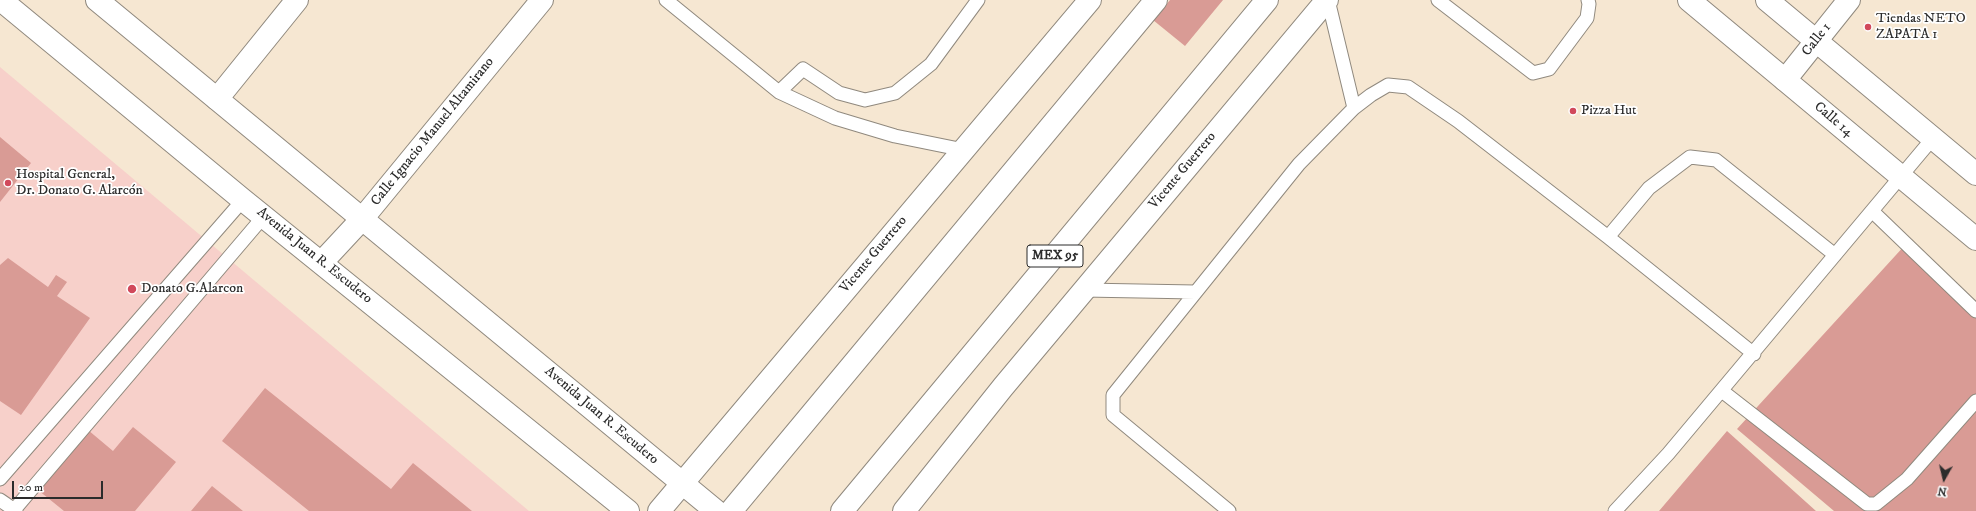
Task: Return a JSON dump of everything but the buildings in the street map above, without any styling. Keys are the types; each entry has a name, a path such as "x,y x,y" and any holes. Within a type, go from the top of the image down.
{"main road":[{"name":"Avenida Juan R. Escudero","path":"1,0 243,200 322,262 628,511"},
{"name":"Avenida Juan R. Escudero","path":"97,0 716,511"},
{"path":"217,100 297,0"},
{"name":"Calle Ignacio Manuel Altamirano","path":"322,262 362,220 542,0"},
{"name":"Vicente Guerrero","path":"658,511 1090,0"},
{"path":"731,511 1156,0"},
{"name":"MEX 95","path":"842,511 1267,0"},
{"name":"Vicente Guerrero","path":"904,511 1003,387 1327,0"},
{"name":"Calle 14","path":"1690,0 1976,239"},
{"path":"1767,0 1976,174"},
{"name":"Calle 1","path":"1785,80 1849,0"}],"lane":[{"path":"666,0 779,92 834,118 895,136 964,150"},
{"path":"779,92 802,69 839,93 865,100 895,92 931,64 978,0"},
{"path":"1327,0 1354,108"},
{"path":"1438,0 1533,73 1549,68 1554,62 1587,18 1589,4 1588,0"},
{"path":"1229,511 1113,415 1113,395 1299,164 1354,108 1371,95 1388,85 1408,87 1458,121 1608,237 1754,354"},
{"path":"1615,511 1668,454 1754,354 1933,138"},
{"path":"1608,237 1649,188 1690,157 1716,160 1835,255"},
{"path":"0,479 243,200"},
{"path":"1872,211 1976,311"},
{"path":"0,500 15,511 264,216"},
{"path":"1084,290 1195,292"},
{"path":"1722,391 1867,504 1876,504 1907,478 1976,401"}],"shaded area":[{"name":"Donato G.Alarcon","path":"0,67 529,511 0,511"}],"place":[{"name":"Tiendas NETO ZAPATA 1","path":"1868,27"},
{"name":"Pizza Hut","path":"1573,111"},
{"name":"Hospital General, Dr. Donato G. Alarcón","path":"8,183"},
{"name":"Donato G.Alarcon","path":"132,289"}]}
